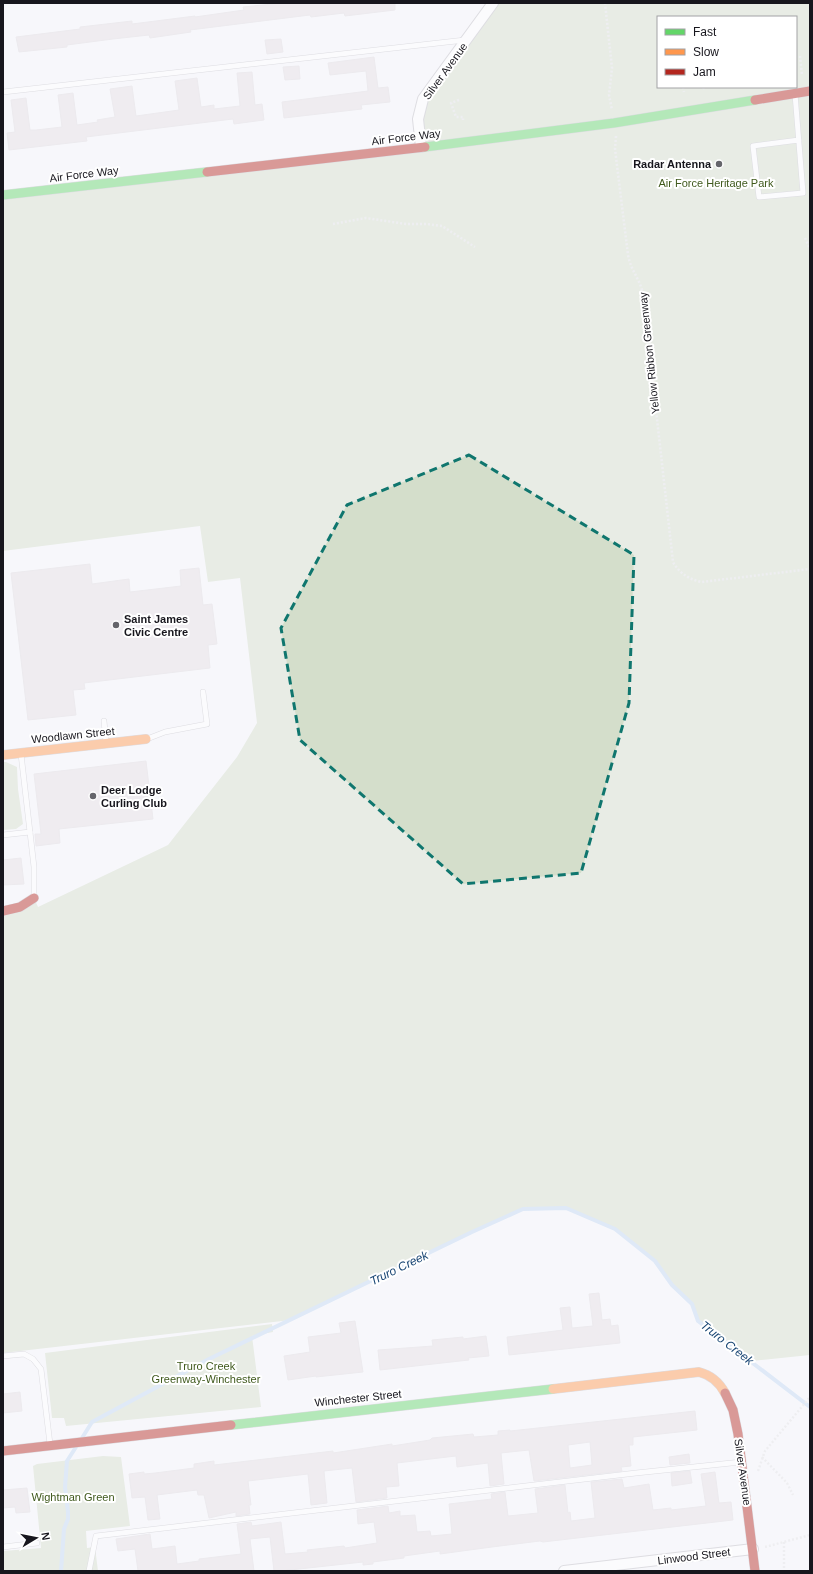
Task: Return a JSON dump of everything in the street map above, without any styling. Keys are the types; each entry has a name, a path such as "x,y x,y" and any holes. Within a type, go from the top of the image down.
{"street":[{"name":"Silver Avenue","path":"421,147 418,119 423,100 468,40 493,3"},
{"name":"Air Force Way","path":"3,195 614,124 795,93 810,92"},
{"name":"Woodlawn Street","path":"3,755 146,739"},
{"path":"3,912 22,906 34,898"},
{"name":"Winchester Street","path":"3,1451 695,1372 707,1374 715,1379"},
{"name":"Silver Avenue","path":"715,1379 722,1387 730,1402 736,1423 755,1571"},
{"name":"Linwood Street","path":"564,1571 752,1549"}],"lane":[{"path":"3,92 468,40"},
{"path":"795,93 803,193 759,197 753,146 798,140"},
{"path":"146,739 165,732 207,724 203,692"},
{"path":"104,721 106,743"},
{"path":"21,753 34,867 34,898"},
{"path":"3,835 30,832"},
{"path":"3,1356 24,1354 33,1359 41,1369 50,1446"},
{"path":"89,1571 96,1536 742,1462"},
{"path":"3,1547 36,1543"}],"path":[{"name":"Yellow Ribbon Greenway","path":"605,3 612,68 609,95 616,135 616,150 628,255 631,269 640,282 643,294 673,562 678,570 684,575 702,582 810,569"},
{"path":"800,56 802,75"},
{"path":"459,100 451,103 456,117 463,117 463,120"},
{"path":"333,224 366,218 406,224 442,226 475,247"},
{"path":"805,238 810,249"},
{"path":"758,1475 762,1457 769,1446 810,1397"},
{"path":"762,1457 787,1483 793,1495"},
{"path":"763,1540 764,1547 810,1535"},
{"path":"784,1542 784,1571"}],"highlighted area":[{"path":"469,455 634,555 629,703 581,873 463,884 300,740 281,628 347,505"}],"green space":[{"name":"Air Force Heritage Park","path":"493,3 810,3 810,1355 752,1361 698,1321 692,1304 672,1285 655,1262 616,1229 566,1208 523,1209 472,1232 291,1320 3,1353 3,911 34,898 38,907 168,845 237,757 257,723 240,578 208,582 200,526 3,551 3,195 421,147 419,111"},
{"path":"3,762 17,767 18,789 23,824 16,829 3,830"},
{"name":"Truro Creek Greenway-Winchester","path":"272,1324 273,1332 252,1336 261,1407 66,1426 64,1418 52,1418 45,1353"},
{"name":"Wightman Green","path":"103,1456 121,1457 130,1526 86,1531 87,1548 95,1547 98,1571 3,1571 3,1551 41,1548 33,1466 37,1464"}],"building":[{"path":"282,3 395,3 395,10 345,16 344,13 311,17 310,15 190,30 191,32 150,38 149,35 67,45 67,47 19,52 16,37 132,21 132,24 195,17 244,10 243,7"},
{"path":"281,39 283,52 267,54 265,40"},
{"path":"374,57 378,88 388,87 390,102 361,105 362,109 284,118 282,102 368,91 366,71 330,75 328,63"},
{"path":"299,66 300,79 285,80 283,67"},
{"path":"252,72 255,105 262,104 264,120 234,124 233,119 86,137 87,141 9,150 7,133 15,132 11,100 26,98 30,130 62,127 58,95 73,93 77,125 98,122 97,120 115,117 110,89 132,86 136,116 179,110 175,81 197,78 201,107 214,105 214,109 240,106 237,73"},
{"name":"Saint James Civic Centre","path":"90,564 92,584 129,579 130,592 181,586 180,570 199,568 203,605 212,604 217,644 208,645 210,668 84,683 85,689 73,690 76,715 28,720 11,573"},
{"name":"Deer Lodge Curling Club","path":"146,761 153,819 59,829 60,843 36,846 35,834 41,834 34,774"},
{"path":"21,858 24,884 3,885 3,860"},
{"path":"599,1293 602,1320 610,1319 611,1326 618,1325 620,1343 509,1355 507,1337 563,1330 560,1308 570,1307 572,1328 593,1326 589,1294"},
{"path":"355,1321 363,1372 288,1380 284,1356 310,1352 308,1337 341,1333 339,1323"},
{"path":"486,1336 489,1356 468,1358 469,1360 380,1370 378,1350 433,1346 432,1340 463,1337 463,1339"},
{"path":"20,1392 22,1411 3,1413 3,1394"},
{"path":"695,1411 697,1430 633,1437 633,1445 629,1445 631,1466 621,1467 622,1471 534,1481 529,1450 501,1453 504,1484 490,1486 488,1463 457,1467 456,1456 397,1463 399,1486 386,1487 387,1498 356,1502 352,1468 324,1471 327,1503 311,1505 308,1474 248,1481 251,1505 249,1505 250,1514 236,1516 236,1512 209,1518 204,1495 198,1495 197,1490 157,1495 160,1519 148,1520 145,1497 132,1498 129,1474 144,1472 144,1474 155,1473 194,1468 194,1464 214,1461 214,1465 333,1451 333,1453 392,1444 392,1446 430,1440 432,1438 473,1434 474,1437 498,1435 498,1431 510,1431","holes":["590,1442 592,1465 570,1468 568,1445"]},
{"path":"689,1454 690,1463 670,1465 669,1457"},
{"path":"690,1471 692,1483 672,1486 671,1473"},
{"path":"715,1472 719,1503 731,1502 733,1520 543,1542 540,1541 440,1554 440,1551 373,1562 373,1564 363,1565 363,1562 274,1571 270,1537 250,1539 254,1571 138,1571 135,1549 118,1551 116,1539 150,1534 152,1549 175,1546 177,1564 199,1561 199,1559 241,1554 237,1524 251,1522 252,1526 281,1522 285,1554 344,1546 345,1548 377,1543 374,1522 358,1524 357,1510 388,1506 389,1513 400,1511 400,1516 415,1515 417,1532 430,1531 431,1536 452,1534 449,1504 492,1499 491,1494 505,1492 508,1516 538,1513 535,1489 565,1485 568,1513 570,1512 571,1521 595,1518 591,1482 622,1479 624,1488 649,1484 653,1510 671,1508 671,1510 706,1506 701,1474"},
{"path":"27,1488 30,1512 16,1513 15,1507 3,1508 3,1490"}],"waterway":[{"name":"Truro Creek","path":"82,1438 92,1422 209,1359 472,1232 523,1209 566,1208 615,1229 655,1261 672,1285 692,1304 698,1321 810,1407"},
{"name":"Truro Creek","path":"61,1571 64,1529 68,1519 65,1487 67,1461 76,1447"}],"traffic: fast":[{"path":"425,147 614,123 755,100"},
{"path":"3,195 207,172"},
{"path":"231,1425 553,1389"}],"traffic: slow":[{"path":"3,755 146,739"},
{"path":"553,1389 699,1372 714,1380 725,1393"}],"traffic: jam":[{"path":"755,100 810,91"},
{"path":"207,172 425,147"},
{"path":"3,911 20,907 34,898"},
{"path":"725,1393 733,1410 738,1434 755,1571"},
{"path":"3,1451 231,1425"}],"place":[{"name":"Radar Antenna","path":"719,164"},
{"name":"Saint James Civic Centre","path":"116,625"},
{"name":"Deer Lodge Curling Club","path":"93,796"}]}
